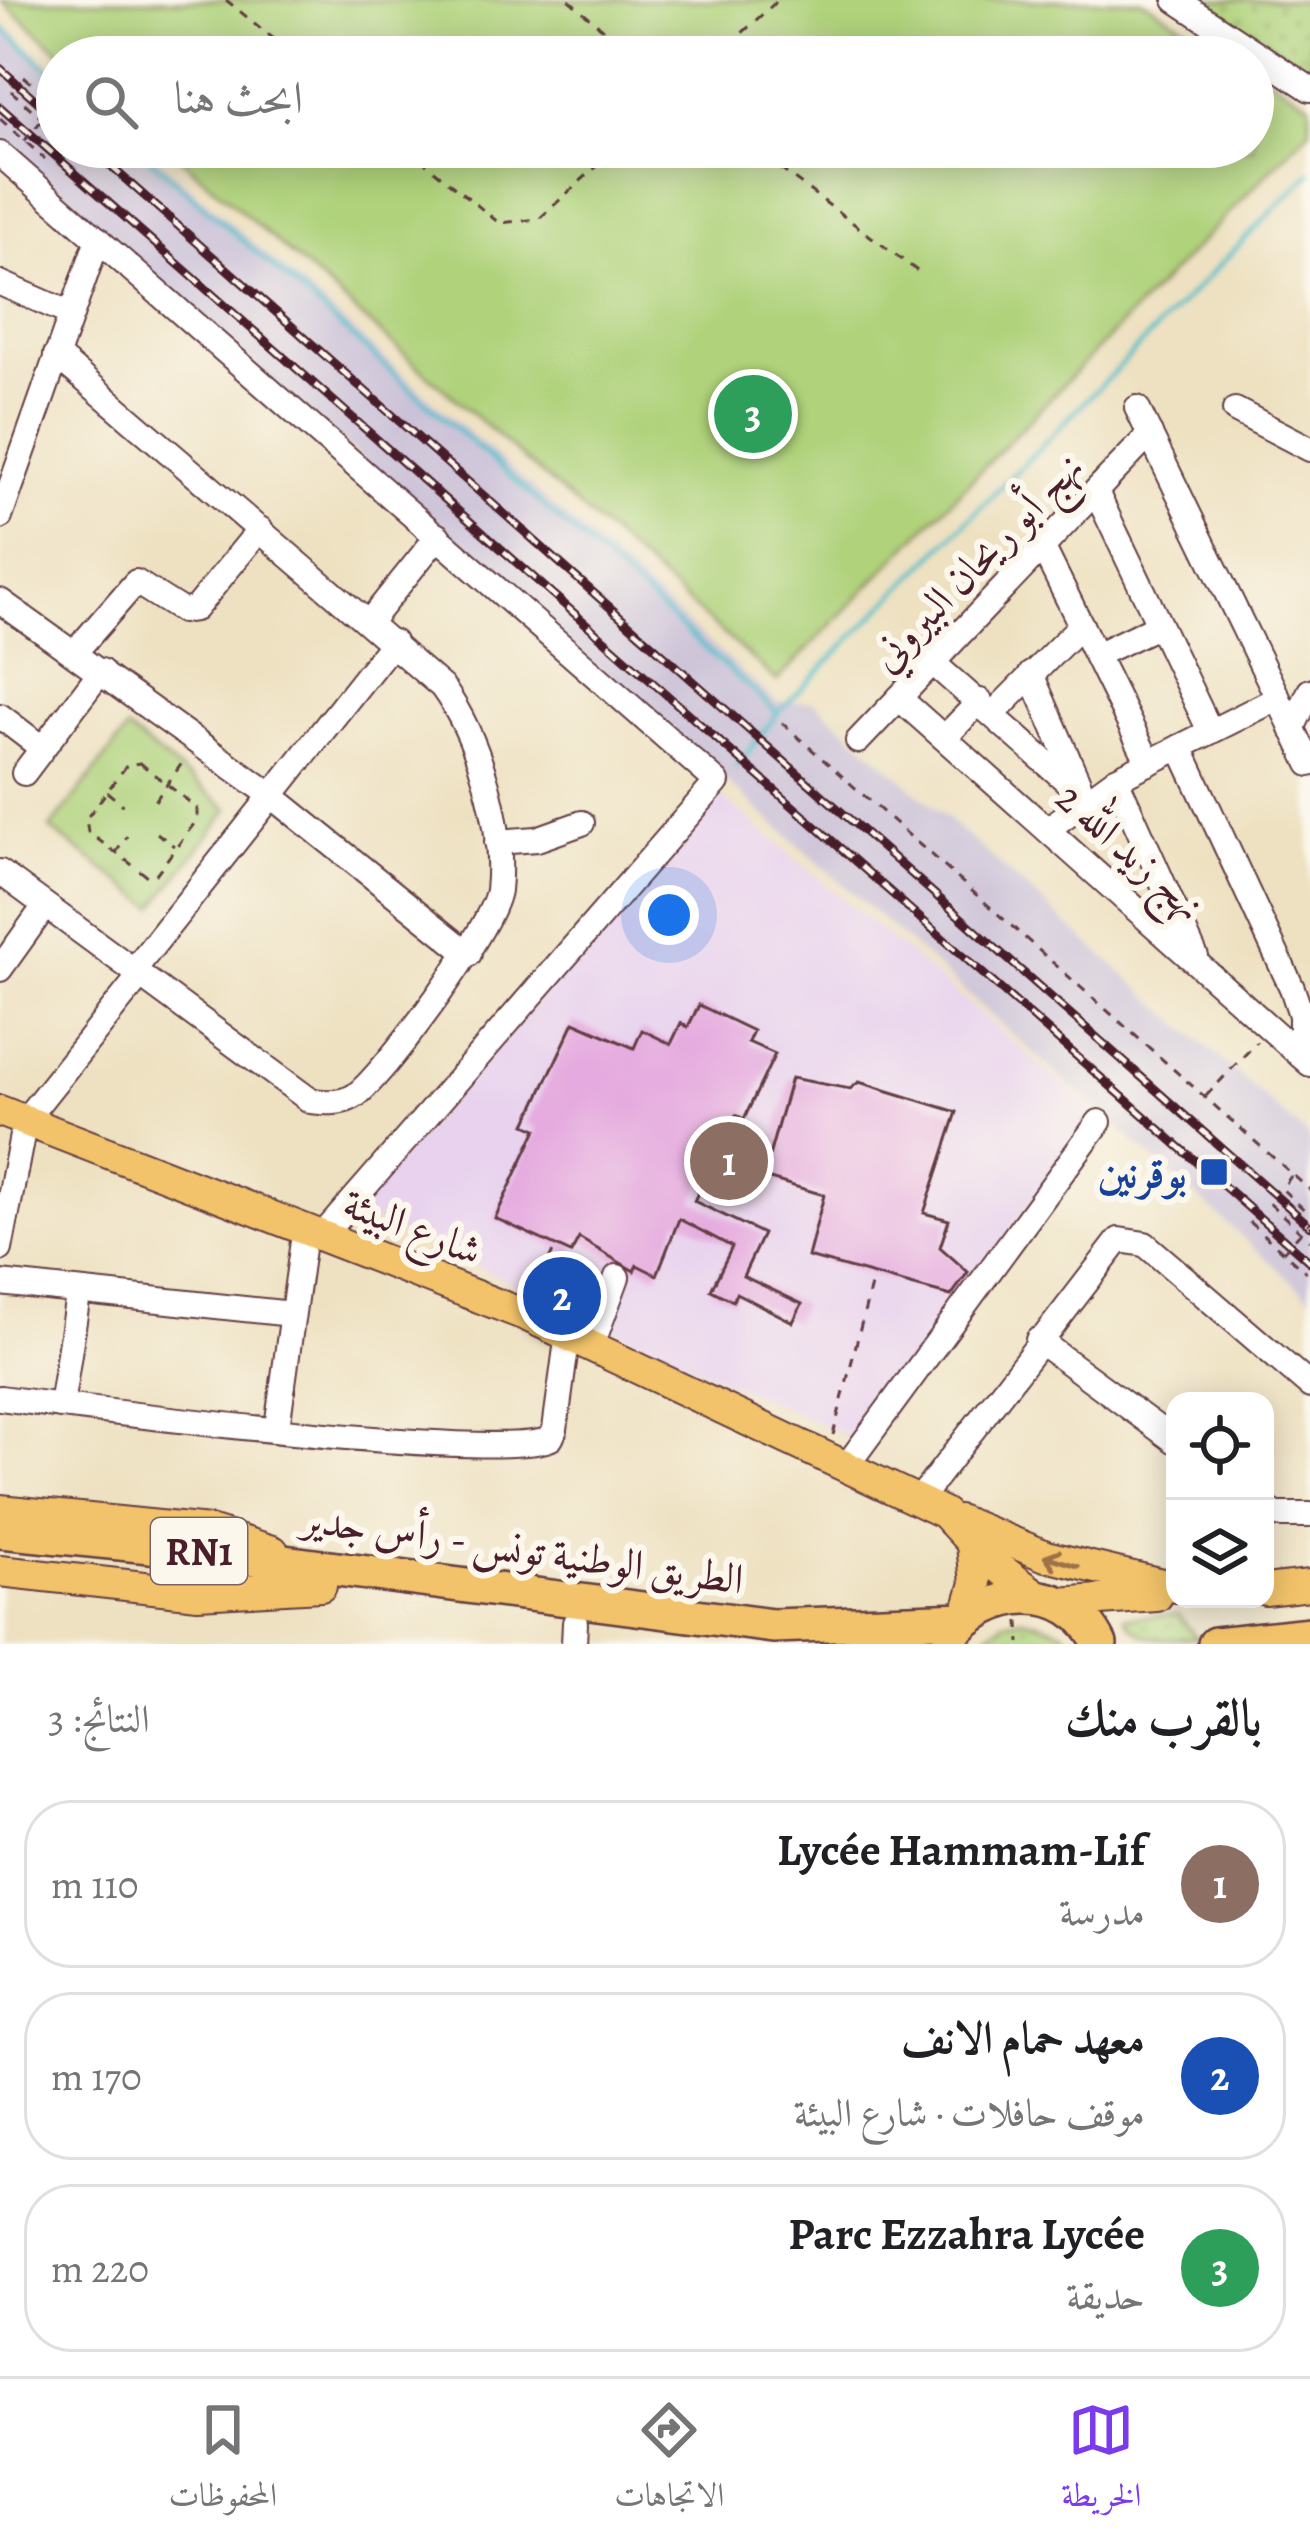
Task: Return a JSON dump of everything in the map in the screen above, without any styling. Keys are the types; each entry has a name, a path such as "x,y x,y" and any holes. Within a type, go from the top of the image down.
{"highway":[{"name":"الطريق الوطنية تونس - رأس جدير","path":"2,1512 72,1548"},
{"name":"الطريق الوطنية تونس - رأس جدير","path":"0,1550 72,1548 773,1626 959,1627"},
{"name":"الطريق الوطنية تونس - رأس جدير","path":"323,1577 575,1634 722,1644"},
{"name":"RN1","path":"959,1627 1013,1596 1039,1606"},
{"path":"1039,1606 1097,1638 1133,1644"},
{"path":"1227,1643 1310,1634"}],"main road":[{"name":"شارع البيئة","path":"12,1115 525,1315 931,1507 1039,1606"},
{"path":"931,1507 1046,1556 1166,1589"},
{"path":"2,1512 209,1531 323,1577"},
{"path":"959,1627 976,1583 972,1545"},
{"path":"0,1571 198,1593 323,1577"},
{"path":"1274,1589 1310,1585"},
{"name":"RN1","path":"1039,1606 1166,1592"}],"street":[{"path":"1176,0 1231,36"},
{"path":"1274,64 1310,88"},
{"path":"0,154 716,784 313,1232 292,1314 277,1427"},
{"path":"0,517 98,239"},
{"path":"0,283 71,314"},
{"path":"0,872 311,1101 327,1103 360,1091 469,954 494,910 496,842 461,712 442,687 56,355"},
{"path":"1137,407 1310,764"},
{"path":"1235,410 1310,449"},
{"name":"نهج أبو ريحان البيروني","path":"858,741 1150,434"},
{"path":"1096,492 1210,731"},
{"path":"76,651 136,582 182,611 195,609 260,529"},
{"path":"369,622 437,536"},
{"path":"1043,548 1149,763"},
{"path":"0,602 76,651 271,795 469,954"},
{"path":"1096,655 1159,625"},
{"path":"945,737 1030,674 1082,626"},
{"path":"0,1249 12,1115 136,974 393,642"},
{"path":"933,663 1084,797"},
{"path":"23,773 101,671"},
{"path":"1030,674 1084,797"},
{"path":"1292,729 1310,691"},
{"name":"نهج زيد الله 2","path":"899,698 1306,1060"},
{"path":"1049,828 1084,797 1278,698"},
{"path":"0,716 42,748"},
{"path":"1180,747 1292,988 1306,1060"},
{"path":"1116,779 1201,968"},
{"path":"496,842 537,838 582,824"},
{"path":"0,969 45,906"},
{"path":"836,1464 1100,1122"},
{"path":"931,1507 1038,1340 1119,1240 1130,1238 1145,1244 1310,1387"},
{"path":"0,1398 444,1444 544,1443 555,1429 580,1340 617,1277"},
{"path":"0,1282 292,1314"},
{"path":"61,1406 77,1294"},
{"path":"1038,1340 1166,1434"},
{"path":"1274,1514 1310,1515"}],"path":[{"path":"226,0 270,36"},
{"path":"569,0 611,36"},
{"path":"739,36 778,0"},
{"path":"23,77 36,88"},
{"path":"11,91 36,113"},
{"path":"0,119 36,151"},
{"path":"24,140 36,127"},
{"path":"432,168 499,223 539,219 595,168"},
{"path":"779,168 920,273"},
{"path":"782,723 1310,1190"},
{"path":"155,801 196,743"},
{"path":"134,764 197,808 197,820 156,874 147,876 88,832 86,819 107,792 134,764"},
{"path":"107,792 123,805"},
{"path":"157,833 176,848"},
{"path":"115,854 127,836"},
{"path":"1204,1097 1270,1029"},
{"path":"1283,1252 1310,1218 1282,1190 1292,1175"},
{"path":"1269,1203 1310,1240"},
{"path":"1249,1222 1306,1272"},
{"path":"525,1315 556,1245"},
{"path":"836,1464 873,1277"},
{"path":"1020,1644 1039,1606"}],"shaded area":[{"path":"0,21 36,53 36,168 168,168 777,703 814,701 1310,1138 1310,1297 0,140"},
{"path":"717,792 1095,1111 859,1442 355,1211"}],"green space":[{"path":"1,0 1142,0 1201,36 42,36"},
{"path":"1197,0 1310,0 1310,68 1274,46 1274,36 1257,36"},
{"path":"1274,81 1310,103 1310,129 1274,166"},
{"path":"192,168 1272,168 777,681"},
{"path":"127,730 229,809 154,907 50,829"},
{"path":"1178,1614 1197,1638 1147,1636 1125,1617"},
{"path":"1024,1618 1062,1630 1076,1644 974,1644 1004,1622"}],"building":[{"path":"699,1005 753,1031 748,1042 775,1054 744,1119 736,1115 694,1201 763,1234 743,1276 802,1304 793,1322 736,1293 733,1301 711,1290 732,1247 679,1219 657,1275 637,1265 634,1271 579,1238 571,1253 495,1218 537,1129 526,1124 574,1022 634,1048 642,1030 671,1044 681,1023 688,1027"},
{"path":"791,1078 850,1089 859,1082 957,1112 924,1213 949,1220 940,1247 968,1272 951,1296 808,1257 824,1195 763,1177"}],"waterway":[{"path":"0,26 36,58"},
{"path":"161,168 778,713"},
{"path":"736,767 778,713 1310,173"}],"railway":[{"path":"0,68 36,100"},
{"path":"0,107 36,139"},
{"path":"69,168 1310,1262"},
{"path":"113,168 1310,1226"}],"place":[{"name":"Parc Ezzahra Lycée","path":"753,414"},
{"name":"Lycée Hammam-Lif","path":"729,1161"},
{"name":"بوقرنين","path":"1214,1172"},
{"name":"معهد حمام الانف","path":"562,1296"}]}
